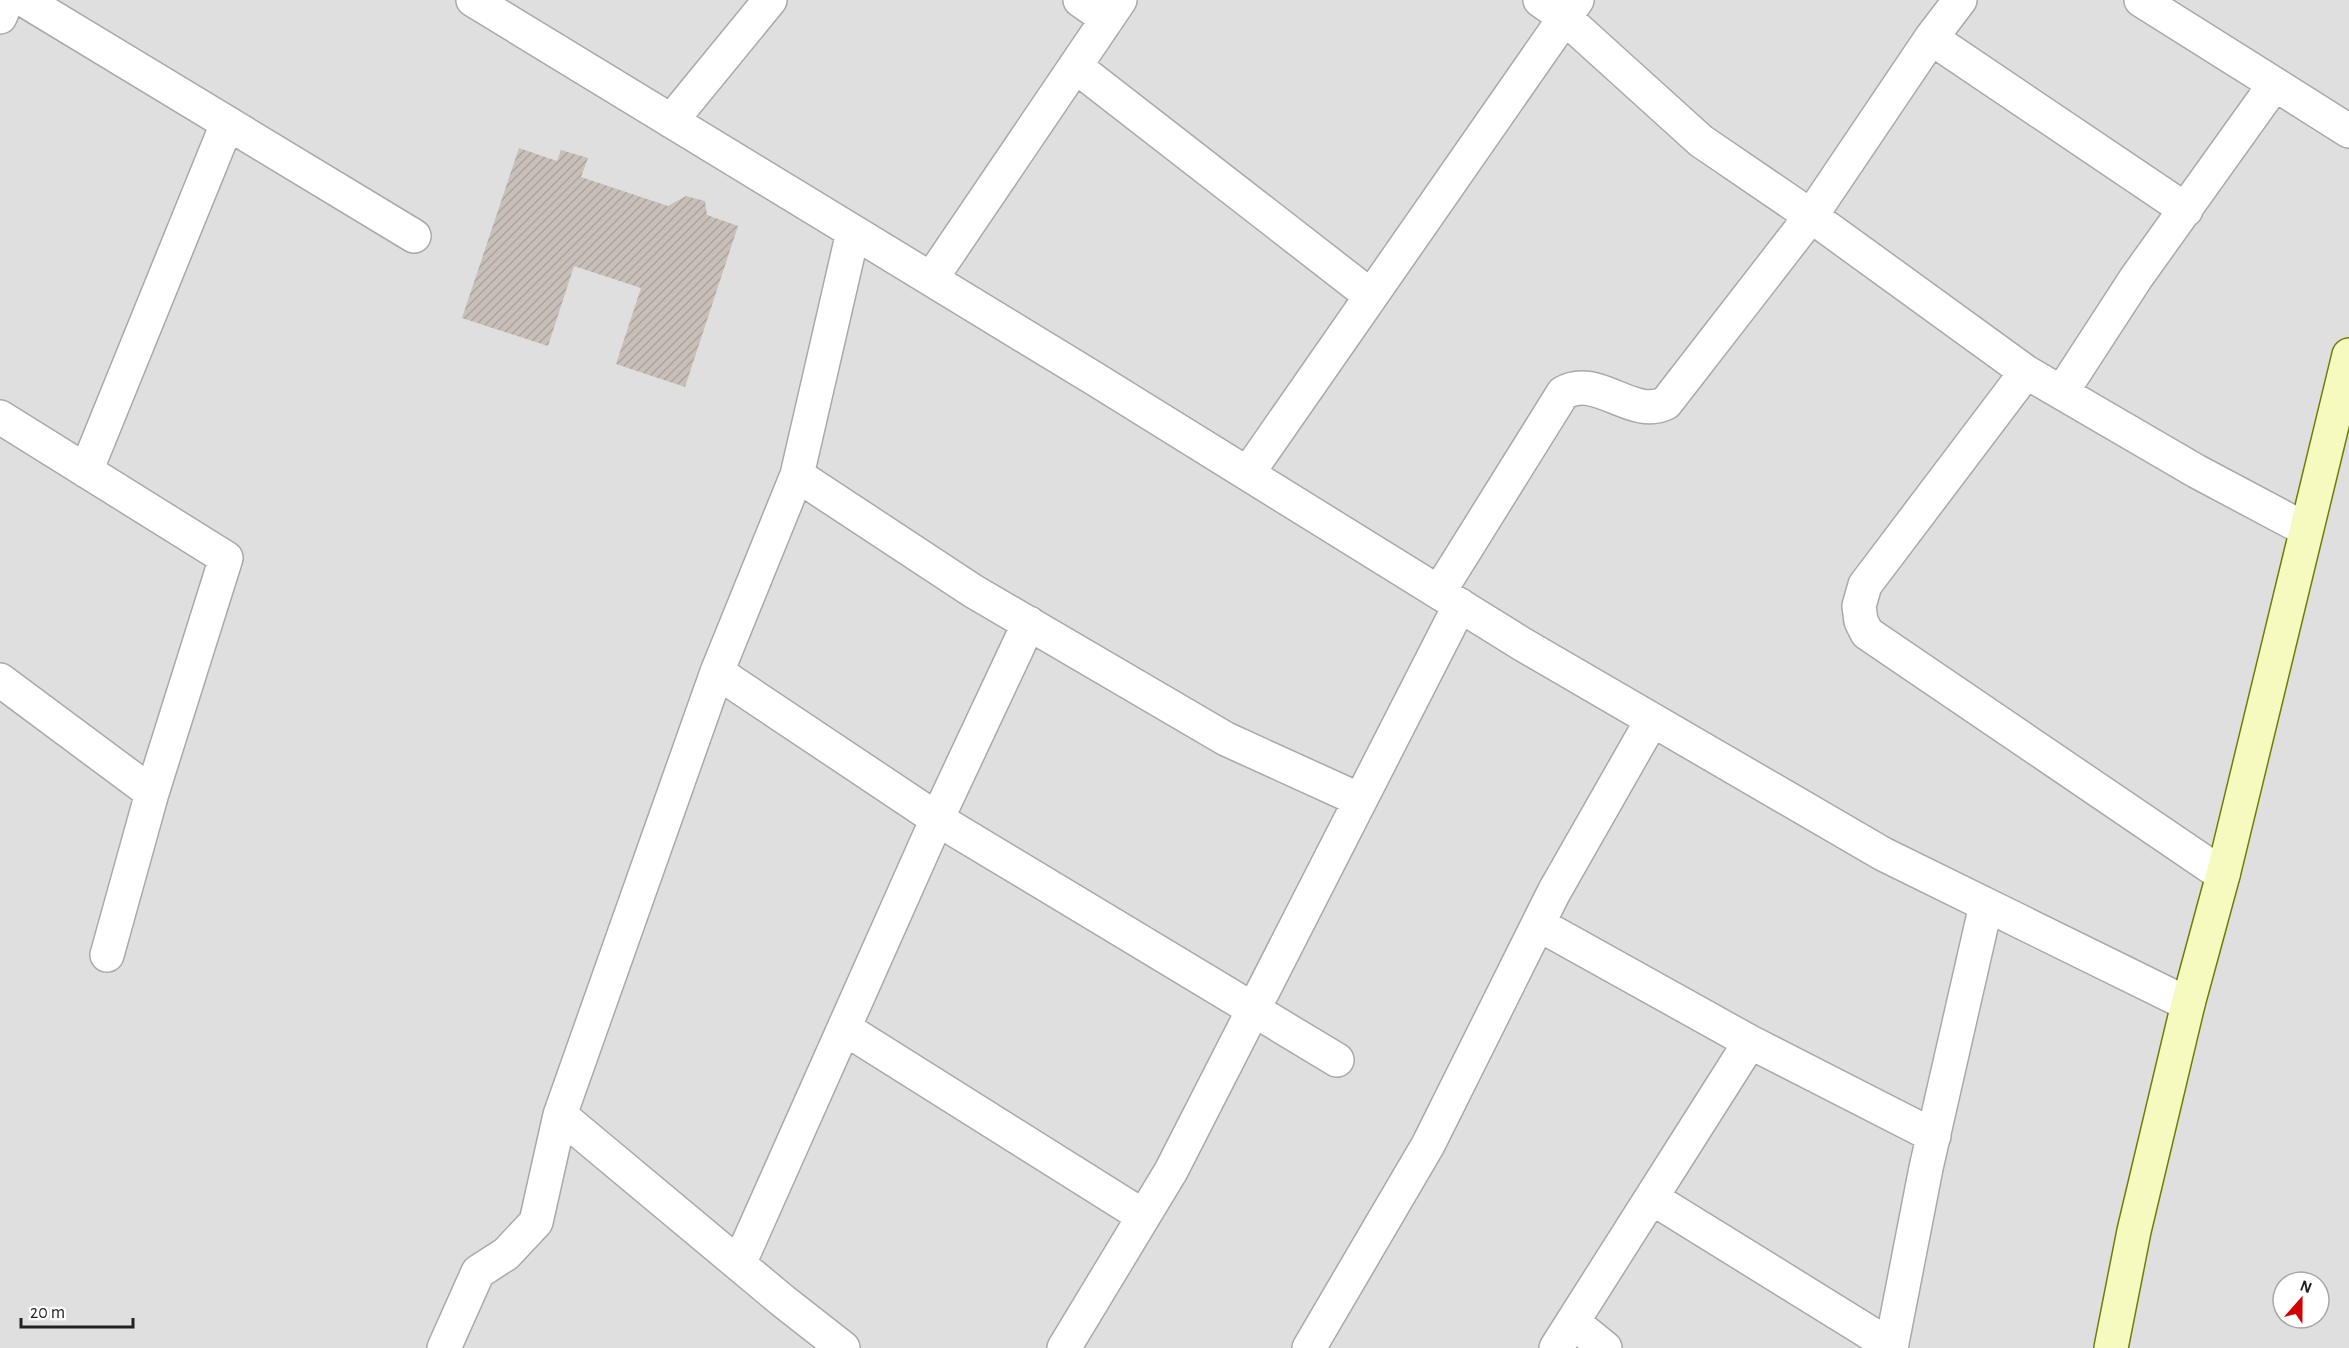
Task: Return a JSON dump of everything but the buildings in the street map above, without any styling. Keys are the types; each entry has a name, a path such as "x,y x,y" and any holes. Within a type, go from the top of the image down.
{"street":[{"path":"0,17 7,0"},
{"path":"24,0 414,236"},
{"path":"473,0 1248,473 1449,599 1652,720 1883,854 2188,1004"},
{"path":"671,121 770,0"},
{"path":"931,279 1113,9 1080,0"},
{"path":"1064,1348 1171,1171 1360,800 1449,599 1563,393 1580,386 1642,406 1659,407 1666,403 1811,216 1960,0"},
{"path":"2141,0 2349,131"},
{"path":"1248,473 1371,296 1561,6 1701,141 1811,216 2026,372 2196,471 2305,529"},
{"path":"1932,38 2186,210"},
{"path":"1075,66 1371,296"},
{"path":"2062,392 2136,278 2274,85"},
{"path":"86,471 227,124"},
{"path":"444,1348 478,1272 506,1254 536,1222 560,1115 717,672 797,475 854,232"},
{"path":"2111,1348 2134,1231 2188,1004 2223,874 2349,355"},
{"path":"2026,372 1865,585 1859,606 1861,621 1868,633 1920,670 2223,874"},
{"path":"0,417 226,558 153,793 107,955"},
{"path":"797,475 973,591 1226,739 1360,800"},
{"path":"738,1264 937,819 1029,623"},
{"path":"717,672 937,819 1253,1012 1337,1060"},
{"path":"0,680 153,793"},
{"path":"1317,1345 1428,1145 1538,924 1652,720"},
{"path":"1652,1198 1891,1347 1934,1136 1986,905"},
{"path":"1538,924 1750,1042 1934,1136"},
{"path":"844,1029 1143,1216"},
{"path":"1605,1348 1565,1335 1750,1042"},
{"path":"560,1115 738,1264 843,1348"}],"shaded area":[{"path":"0,0 2349,0 2349,1348 0,1348"}]}
